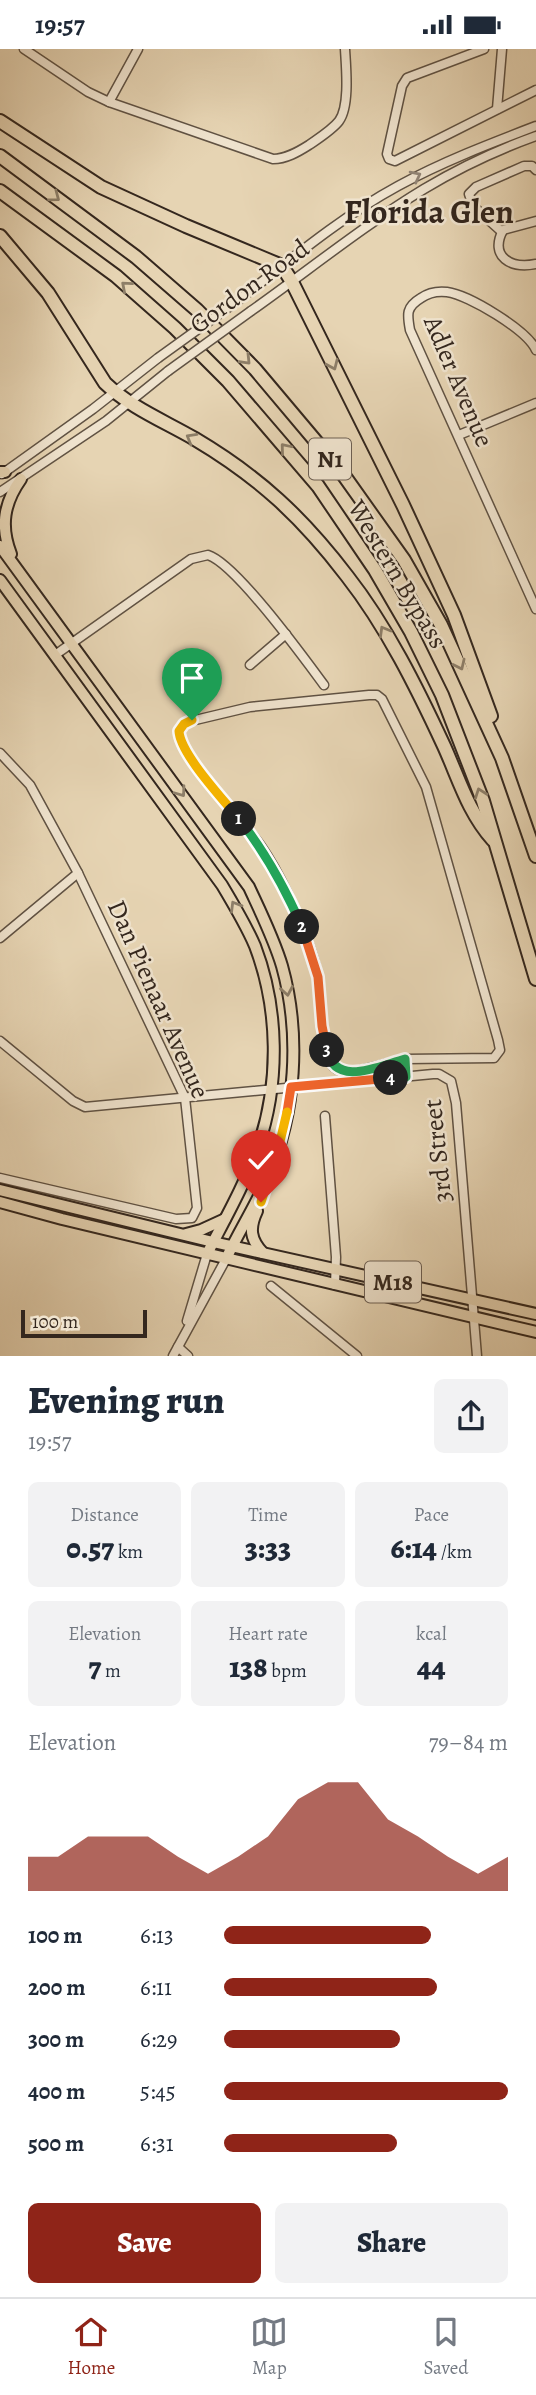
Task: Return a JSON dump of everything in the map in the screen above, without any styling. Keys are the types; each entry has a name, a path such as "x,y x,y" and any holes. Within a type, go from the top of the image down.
{"highway":[{"path":"0,121 101,187 282,266 403,505 454,615 478,677 502,758"},
{"name":"Western Bypass","path":"0,156 136,257 197,310 255,369 340,470 404,560 441,625 502,758 536,856"},
{"name":"Western Bypass","path":"0,191 116,276 175,328 228,381 318,486 375,570 416,642 442,695 483,801 536,979"},
{"path":"0,236 48,293 105,383 129,403 195,439 245,471 288,507 325,548 383,628 443,746 465,799 481,826 495,842"}],"main road":[{"path":"21,479 5,507 3,530 9,550 28,583"},
{"path":"0,546 249,887 273,939 288,996 293,1059 286,1122 251,1233 255,1244 263,1253"},
{"path":"0,580 199,852 241,917 254,946 270,999 273,1038 271,1089 259,1145 207,1254"},
{"path":"226,1258 268,1178"},
{"name":"M18","path":"0,1190 336,1271 536,1314"},
{"name":"M18","path":"0,1202 536,1332"},
{"path":"184,1234 225,1219"}],"street":[{"path":"24,49 88,92 109,102 266,158 281,159 311,143 340,119 345,104 345,49"},
{"path":"109,102 138,49"},
{"path":"484,49 407,78 402,86 388,157 395,161 536,90"},
{"path":"497,109 502,49"},
{"name":"Gordon Road","path":"2,473 356,212 397,186 464,154 536,126"},
{"name":"Gordon Road","path":"0,492 129,403 168,371 367,226 425,188 493,153 536,136"},
{"path":"502,232 473,205 468,194 476,187 524,166 532,166 536,170"},
{"path":"502,232 510,227 536,221"},
{"path":"502,232 500,248 505,260 518,267 536,264"},
{"name":"Adler Avenue","path":"536,350 516,327 457,295 436,292 425,295 410,305 410,330 536,609"},
{"path":"459,435 536,403"},
{"path":"55,655 191,559 203,555 215,558 225,565 286,634 324,685"},
{"path":"250,666 286,634"},
{"path":"374,694 382,699 426,787 500,1050 494,1058 405,1059 352,1072 338,1070 331,1063 322,1026 318,977 309,945 293,906 261,846 186,750 179,731 187,722 269,704 374,694"},
{"name":"Dan Pienaar Avenue","path":"0,753 30,785 78,873 185,1098 197,1209 192,1218 176,1219 0,1178"},
{"path":"0,938 78,873"},
{"name":"3rd Street","path":"0,1041 81,1106 92,1107 439,1074 451,1081 477,1356"},
{"path":"405,1059 406,1077"},
{"path":"325,1117 335,1285"},
{"path":"182,1338 207,1254"},
{"path":"173,1356 226,1258"},
{"path":"271,1286 356,1356"},
{"path":"178,1347 188,1356"}],"district":[{"name":"Florida Glen","path":"429,211"}],"route":[{"path":"192,720 184,724 179,731 182,744 190,758 261,846 293,906 309,945 318,977 322,1026 331,1063 338,1070 352,1072 405,1059 406,1077 291,1087 286,1122 261,1202"}]}
